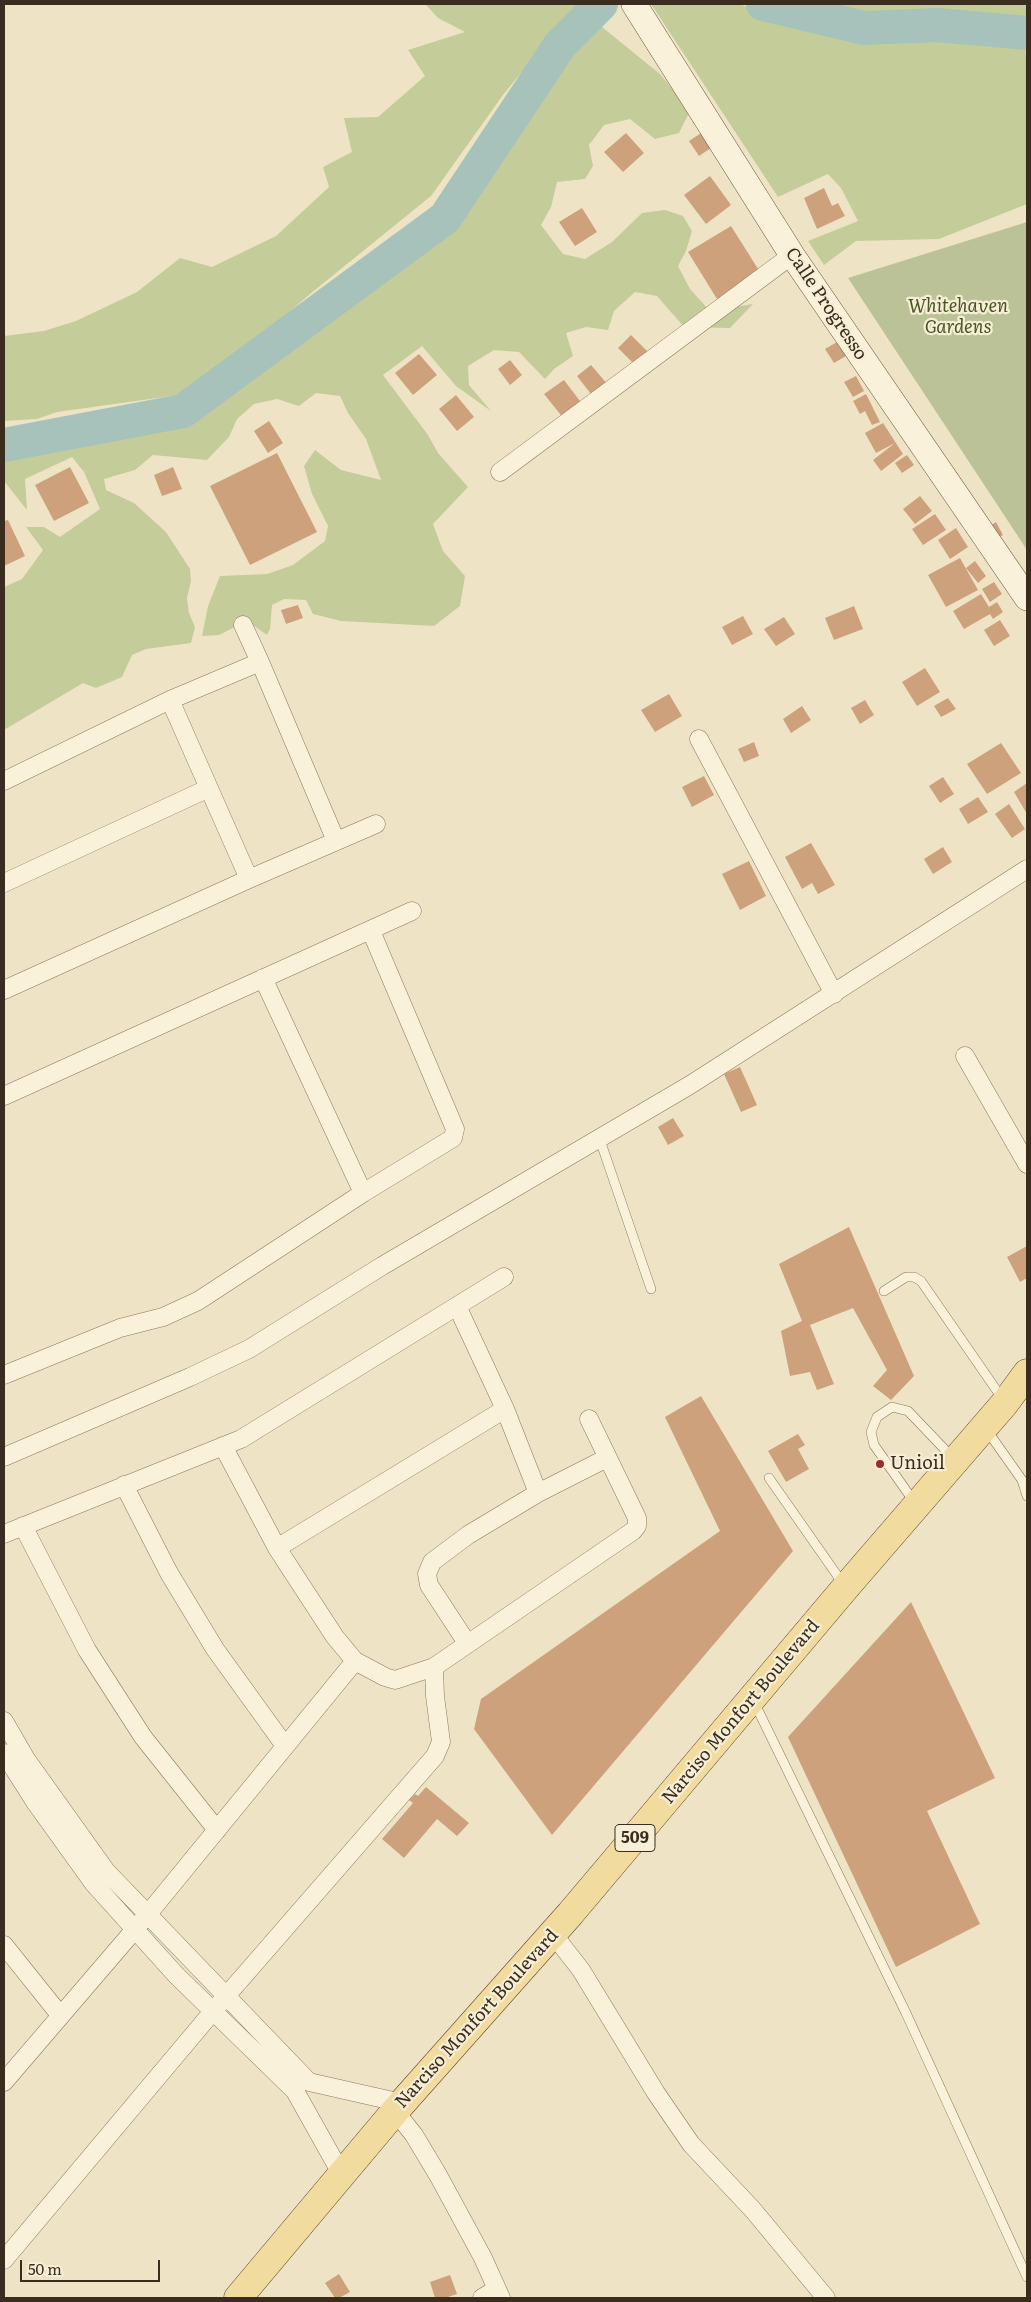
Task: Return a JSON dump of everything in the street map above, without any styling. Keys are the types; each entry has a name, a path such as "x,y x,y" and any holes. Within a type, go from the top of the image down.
{"main road":[{"name":"Calle Progresso","path":"635,5 792,255 1026,593"},
{"name":"Narciso Monfort Boulevard","path":"238,2298 399,2107 553,1934 846,1587 1005,1403 1027,1373"}],"street":[{"path":"500,472 792,255"},
{"path":"243,625 336,841"},
{"path":"4,781 170,700 260,662"},
{"path":"170,700 249,879"},
{"path":"699,739 834,994"},
{"path":"4,883 209,788"},
{"path":"4,990 249,879 376,824"},
{"path":"4,1456 190,1378 249,1350 382,1266 690,1085 1027,869"},
{"path":"4,1096 412,911"},
{"path":"4,1375 120,1328 163,1316 198,1301 363,1193 453,1138 455,1129 370,931"},
{"path":"263,978 363,1193"},
{"path":"965,1056 1027,1164"},
{"path":"4,1534 241,1439 504,1277"},
{"path":"457,1306 505,1409 538,1493"},
{"path":"277,1548 505,1409"},
{"path":"224,1446 277,1548 335,1637 355,1662 395,1680 434,1666 633,1531 637,1526 637,1518 589,1419"},
{"path":"467,1643 429,1584 427,1574 432,1562 468,1535 538,1493 607,1458"},
{"path":"124,1485 169,1573 215,1649 286,1746"},
{"path":"23,1526 87,1650 138,1729 217,1830"},
{"path":"4,2082 148,1914 355,1662"},
{"path":"4,2260 214,2010 435,1756 441,1742 435,1696 434,1666"},
{"path":"4,1721 26,1759 106,1871 227,1995 304,2089 342,2174"},
{"path":"4,1754 35,1802 94,1884 176,1975 214,2010 304,2089 399,2107 484,2258 499,2294 482,2298"},
{"path":"553,1934 581,1970 656,2093 692,2144 753,2210 826,2298"},
{"path":"4,1945 60,2015"}],"lane":[{"path":"599,1137 651,1289"},
{"path":"884,1291 906,1277 914,1277 921,1281 1005,1403"},
{"path":"916,1506 874,1445 871,1432 878,1418 892,1407 908,1411 955,1461"},
{"path":"985,1426 1022,1480 1027,1496"},
{"path":"769,1478 846,1587"},
{"path":"753,1699 906,2013 1027,2277"}],"green space":[{"path":"425,4 580,4 573,9 503,95 431,196 310,294 226,367 179,395 57,412 37,419 4,421 4,336 44,331 76,321 137,292 180,258 212,267 276,236 329,187 323,167 352,152 344,118 378,117 425,76 408,50 465,32 438,18"},
{"path":"651,4 740,4 766,15 830,29 898,40 947,35 1027,43 1027,204 939,239 856,241 824,265 808,241 858,221 841,188 828,174 778,197"},
{"path":"818,4 1027,4 1027,28 932,20 860,21"},
{"path":"610,8 602,27 660,74 690,111 679,133 655,139 630,119 604,125 589,145 593,166 585,179 557,182 551,207 541,225 563,254 585,259 612,242 642,213 665,210 683,216 692,231 686,251 678,266 690,289 710,311 753,304 730,328 684,327 657,296 635,292 614,311 608,330 586,327 566,333 573,356 554,369 545,379 519,352 494,350 468,366 469,385 491,411 456,386 422,346 383,375 428,435 438,453 468,487 433,524 443,551 465,576 460,606 434,626 341,621 313,614 306,600 284,599 272,605 270,629 267,635 247,621 219,635 202,636 208,606 220,576 267,574 293,565 325,541 328,526 312,494 304,466 315,450 341,470 381,480 366,439 348,413 340,396 316,393 299,406 277,399 254,404 237,419 229,437 207,460 153,455 135,470 104,479 106,490 134,503 166,532 190,569 191,581 187,598 189,613 195,627 191,643 146,649 132,655 122,677 96,688 83,683 4,730 4,587 22,579 43,550 26,527 44,527 60,537 100,509 84,472 72,457 25,479 27,510 4,481 4,459 120,433 188,421 412,257 459,225 572,55"},
{"name":"Whitehaven Gardens","path":"1027,222 1027,550 848,278"}],"building":[{"path":"626,133 644,153 623,172 604,152"},
{"path":"701,133 711,148 699,156 689,141"},
{"path":"710,176 731,205 706,224 684,195"},
{"path":"824,188 832,206 838,203 845,216 817,229 804,198"},
{"path":"582,208 597,232 575,246 559,222"},
{"path":"731,226 760,272 717,299 688,252"},
{"path":"631,335 648,352 635,365 618,348"},
{"path":"837,342 846,356 834,363 825,349"},
{"path":"419,354 437,375 413,395 395,373"},
{"path":"510,360 522,375 510,385 498,369"},
{"path":"591,365 609,386 594,398 577,376"},
{"path":"856,376 864,391 853,397 844,382"},
{"path":"564,380 583,405 564,419 544,394"},
{"path":"866,394 880,422 872,425 865,411 860,414 853,401"},
{"path":"456,395 474,417 457,431 439,409"},
{"path":"269,421 283,443 268,453 254,431"},
{"path":"883,423 903,454 881,471 873,460 895,443 876,453 865,433"},
{"path":"277,453 317,532 250,565 210,486"},
{"path":"907,455 914,465 902,473 895,463"},
{"path":"70,467 89,503 54,521 35,485"},
{"path":"173,467 182,489 162,496 154,475"},
{"path":"920,496 932,511 915,524 903,509"},
{"path":"935,514 946,530 923,545 912,529"},
{"path":"8,520 25,556 4,566 4,521"},
{"path":"996,522 1003,535 994,540 987,528"},
{"path":"956,528 968,547 950,559 938,540"},
{"path":"960,558 978,590 946,607 928,575"},
{"path":"975,561 986,576 978,583 966,568"},
{"path":"994,582 1002,594 990,602 982,589"},
{"path":"981,594 989,607 997,602 1003,612 993,619 990,614 964,629 953,611"},
{"path":"298,605 303,618 286,624 281,610"},
{"path":"854,606 863,629 834,640 825,618"},
{"path":"743,616 753,634 732,645 722,627"},
{"path":"784,617 795,634 776,646 764,629"},
{"path":"1000,620 1010,636 994,646 984,630"},
{"path":"925,668 940,692 917,706 902,682"},
{"path":"669,694 682,716 655,732 641,710"},
{"path":"948,698 956,709 941,717 934,706"},
{"path":"865,700 874,715 860,724 851,708"},
{"path":"802,706 811,720 791,733 783,719"},
{"path":"754,742 759,756 744,762 738,749"},
{"path":"1001,743 1021,773 987,794 967,764"},
{"path":"704,776 714,795 692,807 682,787"},
{"path":"943,777 954,794 940,803 929,786"},
{"path":"1027,783 1027,814 1014,792"},
{"path":"978,797 988,812 968,824 959,809"},
{"path":"1009,804 1025,829 1012,838 995,814"},
{"path":"811,843 835,885 818,894 812,883 802,889 785,857"},
{"path":"943,847 952,862 933,874 924,859"},
{"path":"749,861 766,896 740,910 722,874"},
{"path":"740,1067 757,1105 741,1112 724,1074"},
{"path":"673,1118 684,1136 668,1145 658,1127"},
{"path":"849,1227 914,1376 891,1400 873,1386 887,1370 853,1308 810,1325 834,1384 817,1390 810,1372 790,1376 781,1331 802,1321 779,1264"},
{"path":"1027,1246 1027,1278 1020,1282 1007,1257"},
{"path":"701,1396 793,1551 552,1835 474,1729 481,1699 720,1531 665,1417"},
{"path":"798,1434 805,1445 798,1449 809,1469 786,1482 768,1451"},
{"path":"911,1602 995,1778 927,1811 980,1924 896,1967 788,1737"},
{"path":"426,1787 469,1823 457,1836 437,1819 404,1858 382,1839 413,1803 409,1800 415,1794 418,1796"},
{"path":"339,2274 350,2292 335,2298 325,2283"},
{"path":"450,2275 457,2294 445,2298 435,2298 430,2282"}],"waterway":[{"path":"4,445 183,411 445,218 560,45 601,4"},
{"path":"763,4 864,28 937,25 1027,33"}],"place":[{"name":"Unioil","path":"880,1464"}]}
